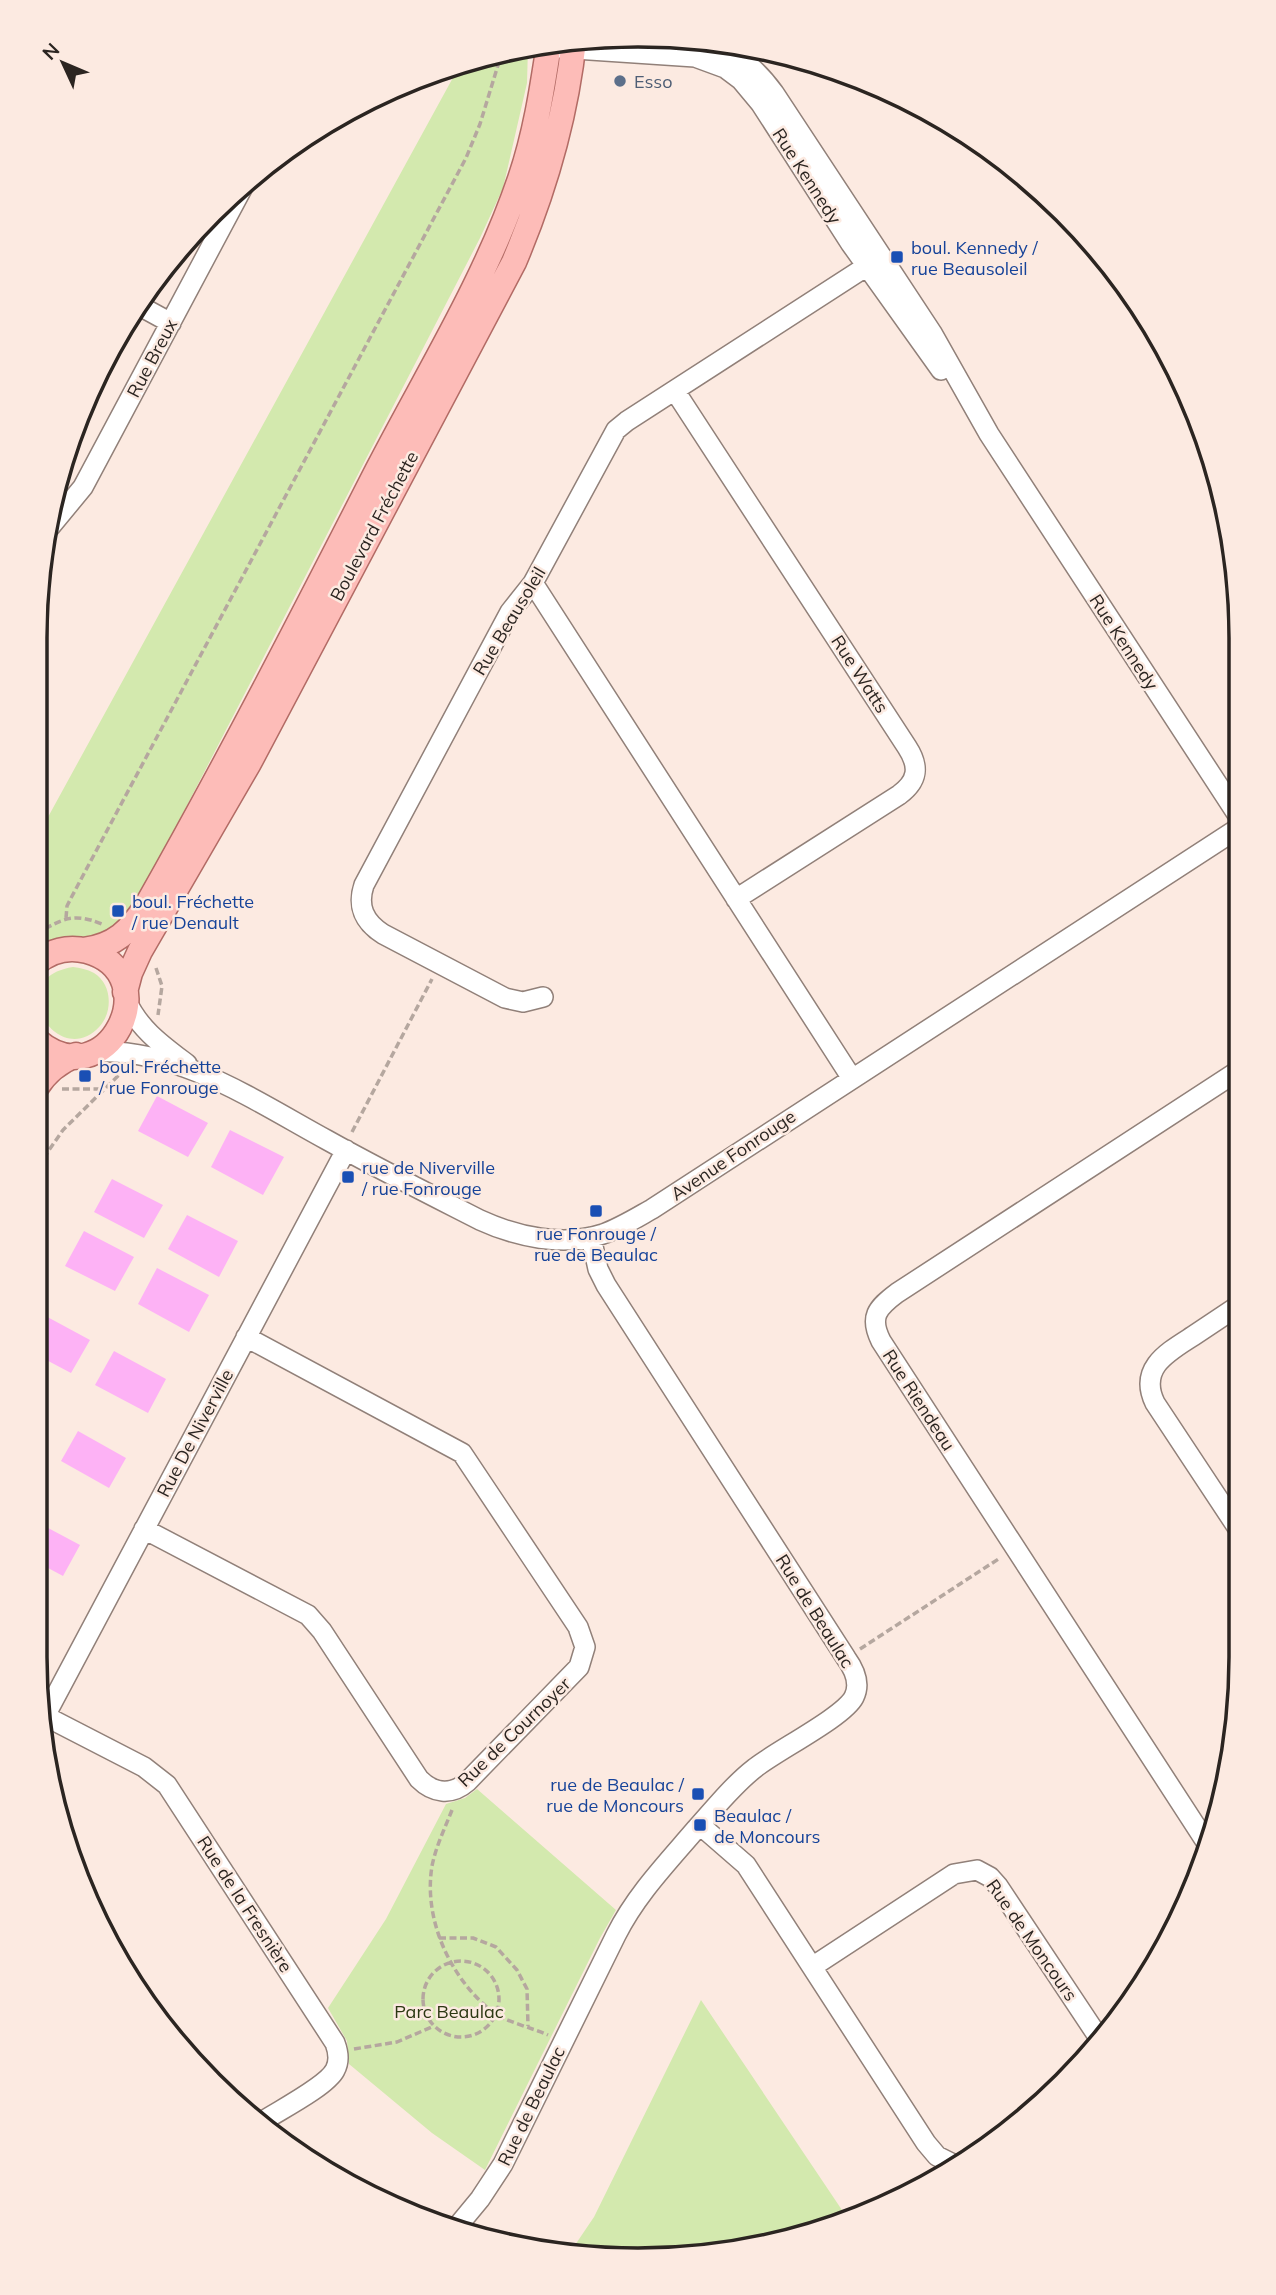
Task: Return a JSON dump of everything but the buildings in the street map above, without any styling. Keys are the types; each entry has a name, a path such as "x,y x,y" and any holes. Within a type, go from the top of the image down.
{"main road":[{"name":"Boulevard Fréchette","path":"47,955 69,949 84,950 107,945 120,937 147,905 264,693 495,245 521,177 559,52"},
{"name":"Boulevard Fréchette","path":"85,1054 104,1047 117,1034 124,1017 130,973 140,951 248,763 514,262 537,205 555,145 567,90 562,52"},
{"path":"84,950 96,954 114,967 123,983 126,996"},
{"path":"47,1048 54,1053 85,1054"},
{"path":"47,1073 56,1065 85,1054"}],"street":[{"name":"Rue Kennedy","path":"608,49 680,54 711,52"},
{"name":"Rue Kennedy","path":"722,53 754,95 852,244 875,262 920,342 989,434 1229,802"},
{"name":"Rue Breux","path":"65,497 83,486 233,208"},
{"name":"Rue Beausoleil","path":"543,998 523,1002 505,998 439,966 376,930 363,913 360,901 364,885 510,612 533,583 616,430 875,262"},
{"path":"147,310 171,323"},
{"name":"Rue Watts","path":"675,391 907,747 916,768 915,780 899,795 736,899"},
{"path":"533,583 851,1077"},
{"name":"Avenue Fonrouge","path":"196,1071 349,1141 480,1220 506,1231 541,1238 591,1237 620,1227 652,1209 851,1077 1229,834"},
{"path":"126,996 136,1018 150,1035 196,1071"},
{"path":"85,1054 124,1051 196,1071"},
{"name":"Rue Riendeau","path":"1201,1836 881,1341 874,1326 876,1315 883,1304 897,1293 1229,1077"},
{"name":"Rue De Niverville","path":"50,1707 349,1141"},
{"name":"Rue de Beaulac","path":"462,2221 498,2172 628,1912 664,1866 752,1770 839,1713 850,1703 857,1685 853,1669 606,1285 598,1269 591,1237"},
{"path":"1229,1312 1162,1357 1151,1375 1150,1389 1155,1403 1229,1515"},
{"name":"Rue de Cournoyer","path":"144,1529 308,1615 322,1631 419,1779 428,1787 441,1792 461,1787 574,1674 585,1654 584,1641 578,1627 462,1452 246,1337"},
{"name":"Rue de la Fresnière","path":"51,1719 144,1767 167,1785 332,2038 338,2052"},
{"path":"700,1825 746,1866 926,2143 937,2156 946,2161"},
{"name":"Rue de Moncours","path":"812,1967 954,1874 977,1870 990,1877 998,1886 1095,2032"},
{"path":"268,2118 330,2077 336,2068 338,2052"}],"path":[{"path":"66,918 71,898 461,167 480,124 498,64"},
{"path":"47,928 66,918 93,920 109,928"},
{"path":"154,964 162,986 156,1021"},
{"path":"349,1141 434,976"},
{"path":"47,1153 63,1130 127,1067"},
{"path":"47,1088 106,1089"},
{"path":"846,1658 1015,1549"},
{"path":"461,1787 432,1866 430,1891 439,1938 458,1977 495,2015 563,2042"},
{"path":"439,1938 473,1937 496,1947 517,1969 527,1990 528,2026"},
{"path":"451,1962 471,1962 488,1972 498,1990 499,2000 495,2015 484,2029 468,2036 448,2035 434,2026 426,2014 423,2004 425,1984 437,1968 451,1962"},
{"path":"338,2052 397,2042 434,2026"}],"green space":[{"path":"528,58 527,83 503,188 480,238 134,908 98,941 74,937 47,942 47,819 453,77"},
{"path":"73,967 94,973 100,978 107,991 109,1006 100,1026 84,1037 68,1038 54,1031 47,1023 47,980 51,975"},
{"name":"Parc Beaulac","path":"477,1789 616,1910 485,2170 432,2133 349,2064 347,2041 328,2008 386,1919 446,1804 465,1798"},
{"path":"701,2000 842,2211 791,2228 715,2243 638,2248 576,2244 594,2217"}],"place":[{"name":"Esso","path":"620,81"},
{"name":"boul. Kennedy / rue Beausoleil","path":"897,257"},
{"name":"boul. Fréchette / rue Denault","path":"118,911"},
{"name":"boul. Fréchette / rue Fonrouge","path":"85,1076"},
{"name":"rue de Niverville / rue Fonrouge","path":"348,1177"},
{"name":"rue Fonrouge / rue de Beaulac","path":"596,1211"},
{"name":"rue de Beaulac / rue de Moncours","path":"698,1794"},
{"name":"Beaulac / de Moncours","path":"700,1825"}]}
